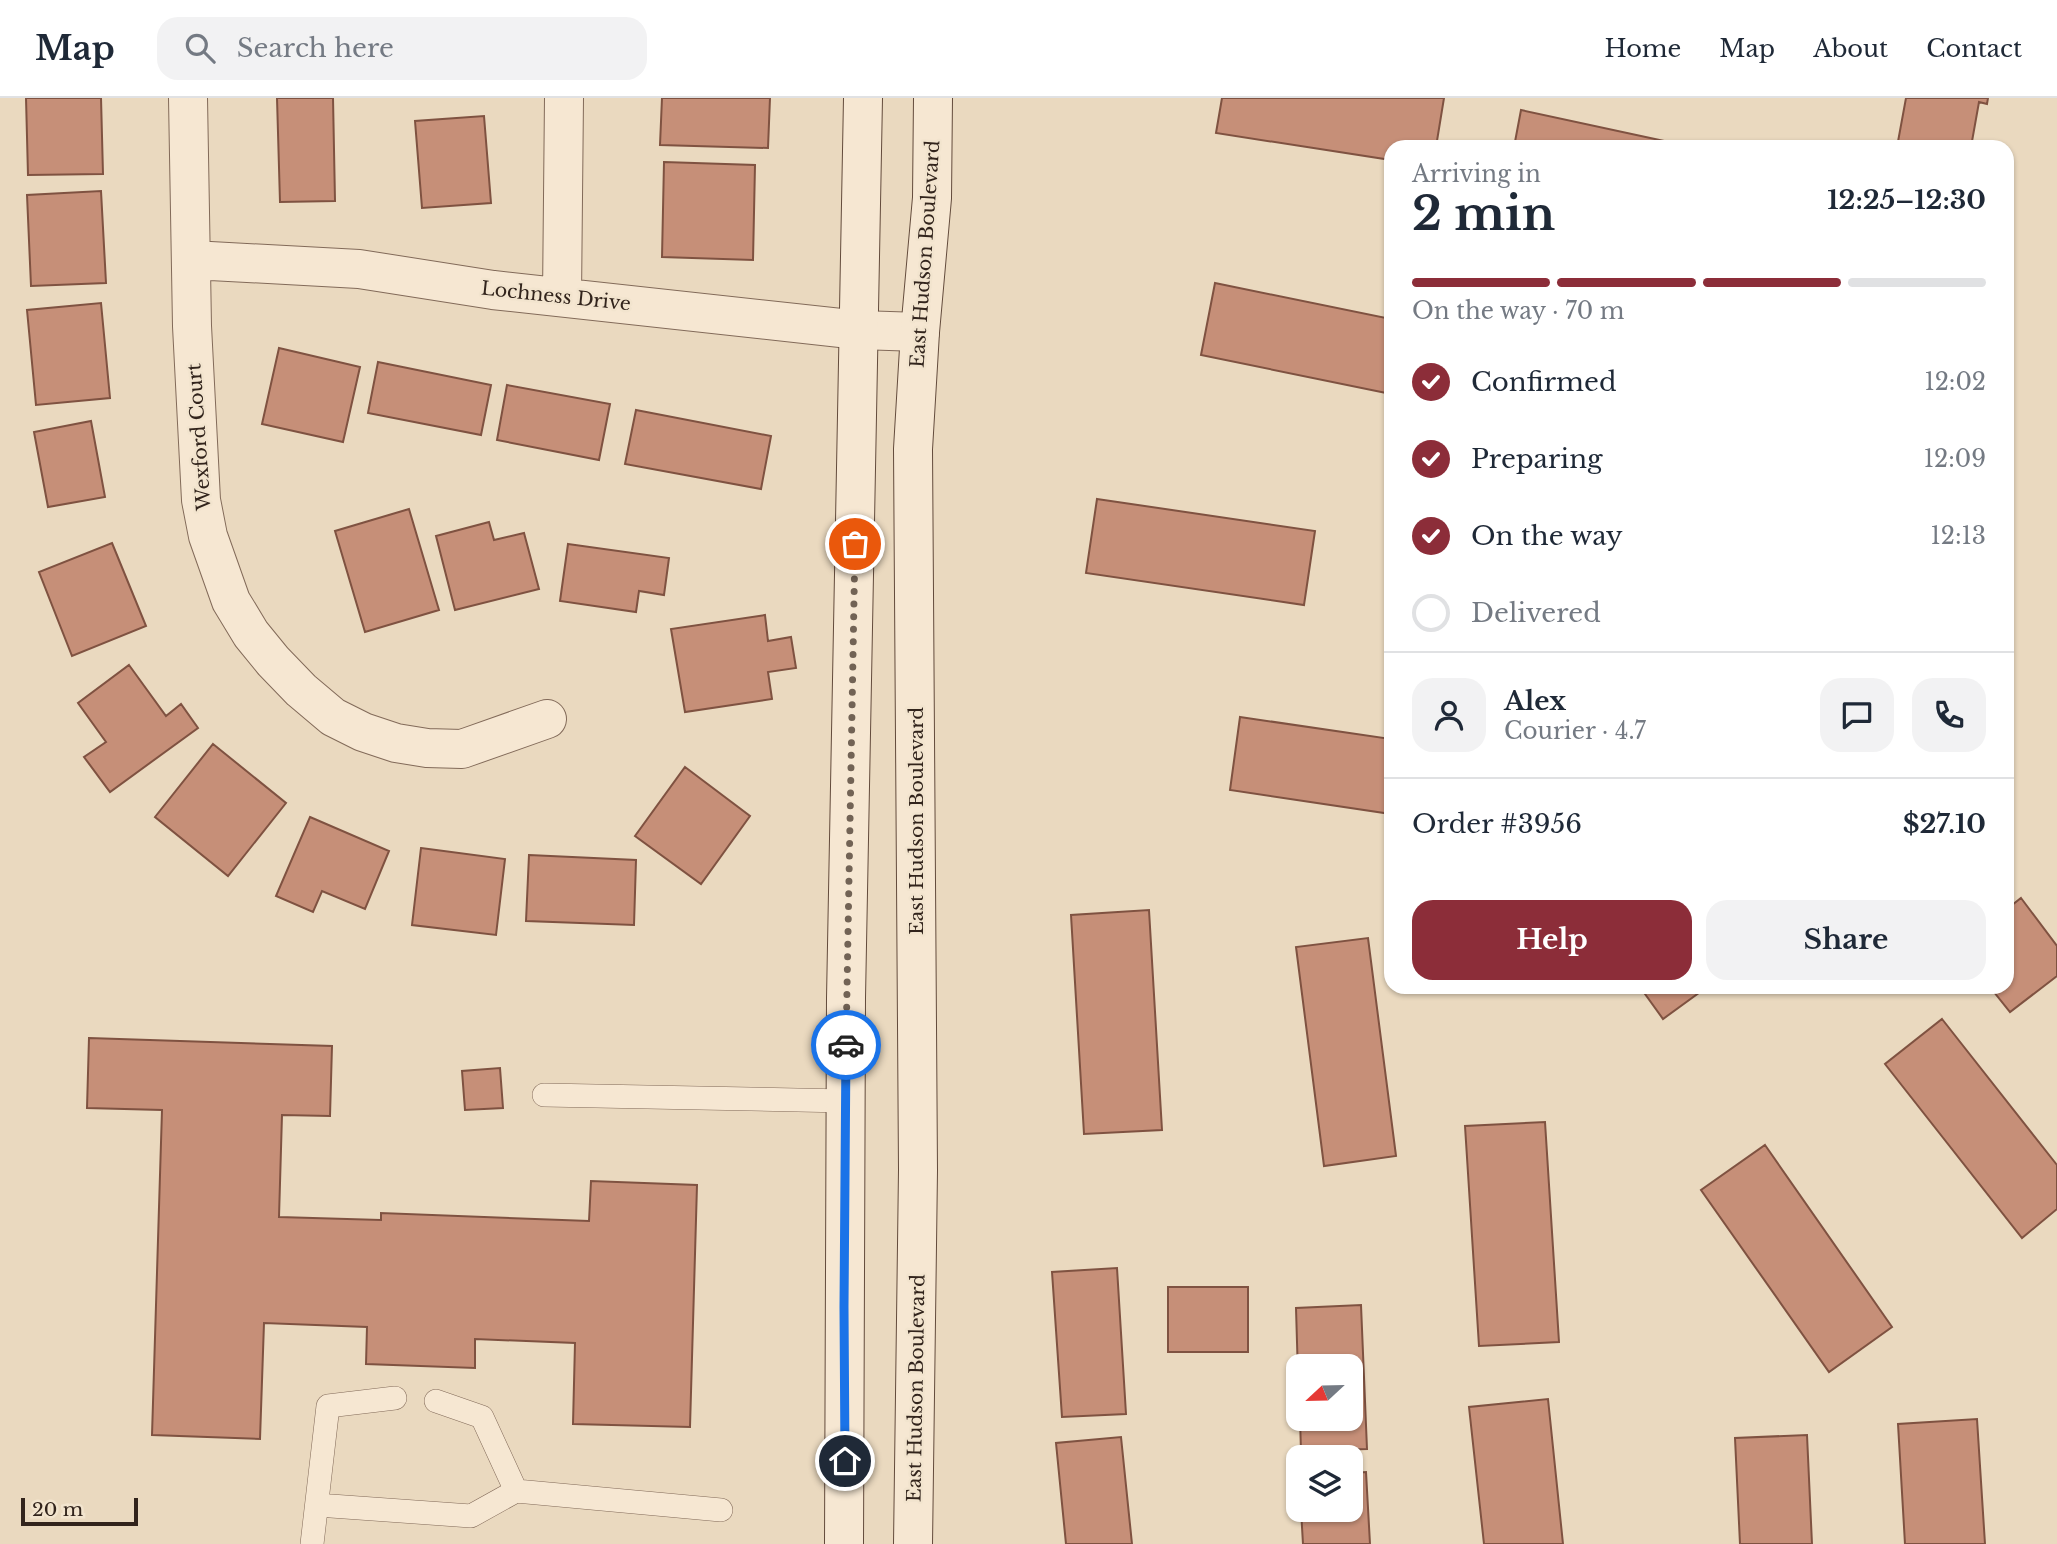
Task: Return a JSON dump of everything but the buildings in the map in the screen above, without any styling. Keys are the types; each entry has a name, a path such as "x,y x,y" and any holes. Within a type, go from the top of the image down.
{"main road":[{"name":"Wexford Court","path":"188,98 192,326 201,500 208,536 231,601 251,634 301,690 333,717 363,732 396,743 427,748 462,749 547,719"},
{"path":"562,297 564,98"},
{"path":"844,1544 846,985 863,98"},
{"name":"East Hudson Boulevard","path":"913,1544 918,1170 914,449 920,332 932,198 933,98"},
{"name":"Lochness Drive","path":"192,260 359,269 493,290 859,330 920,332"}],"lane":[{"path":"544,1095 846,1101"},
{"path":"312,1544 328,1406 395,1398"},
{"path":"436,1401 482,1417 516,1491"},
{"path":"317,1505 471,1516 516,1491 721,1510"}],"way so far":[{"path":"846,1045 855,544"}],"route":[{"path":"845,1461 846,1045"}]}
